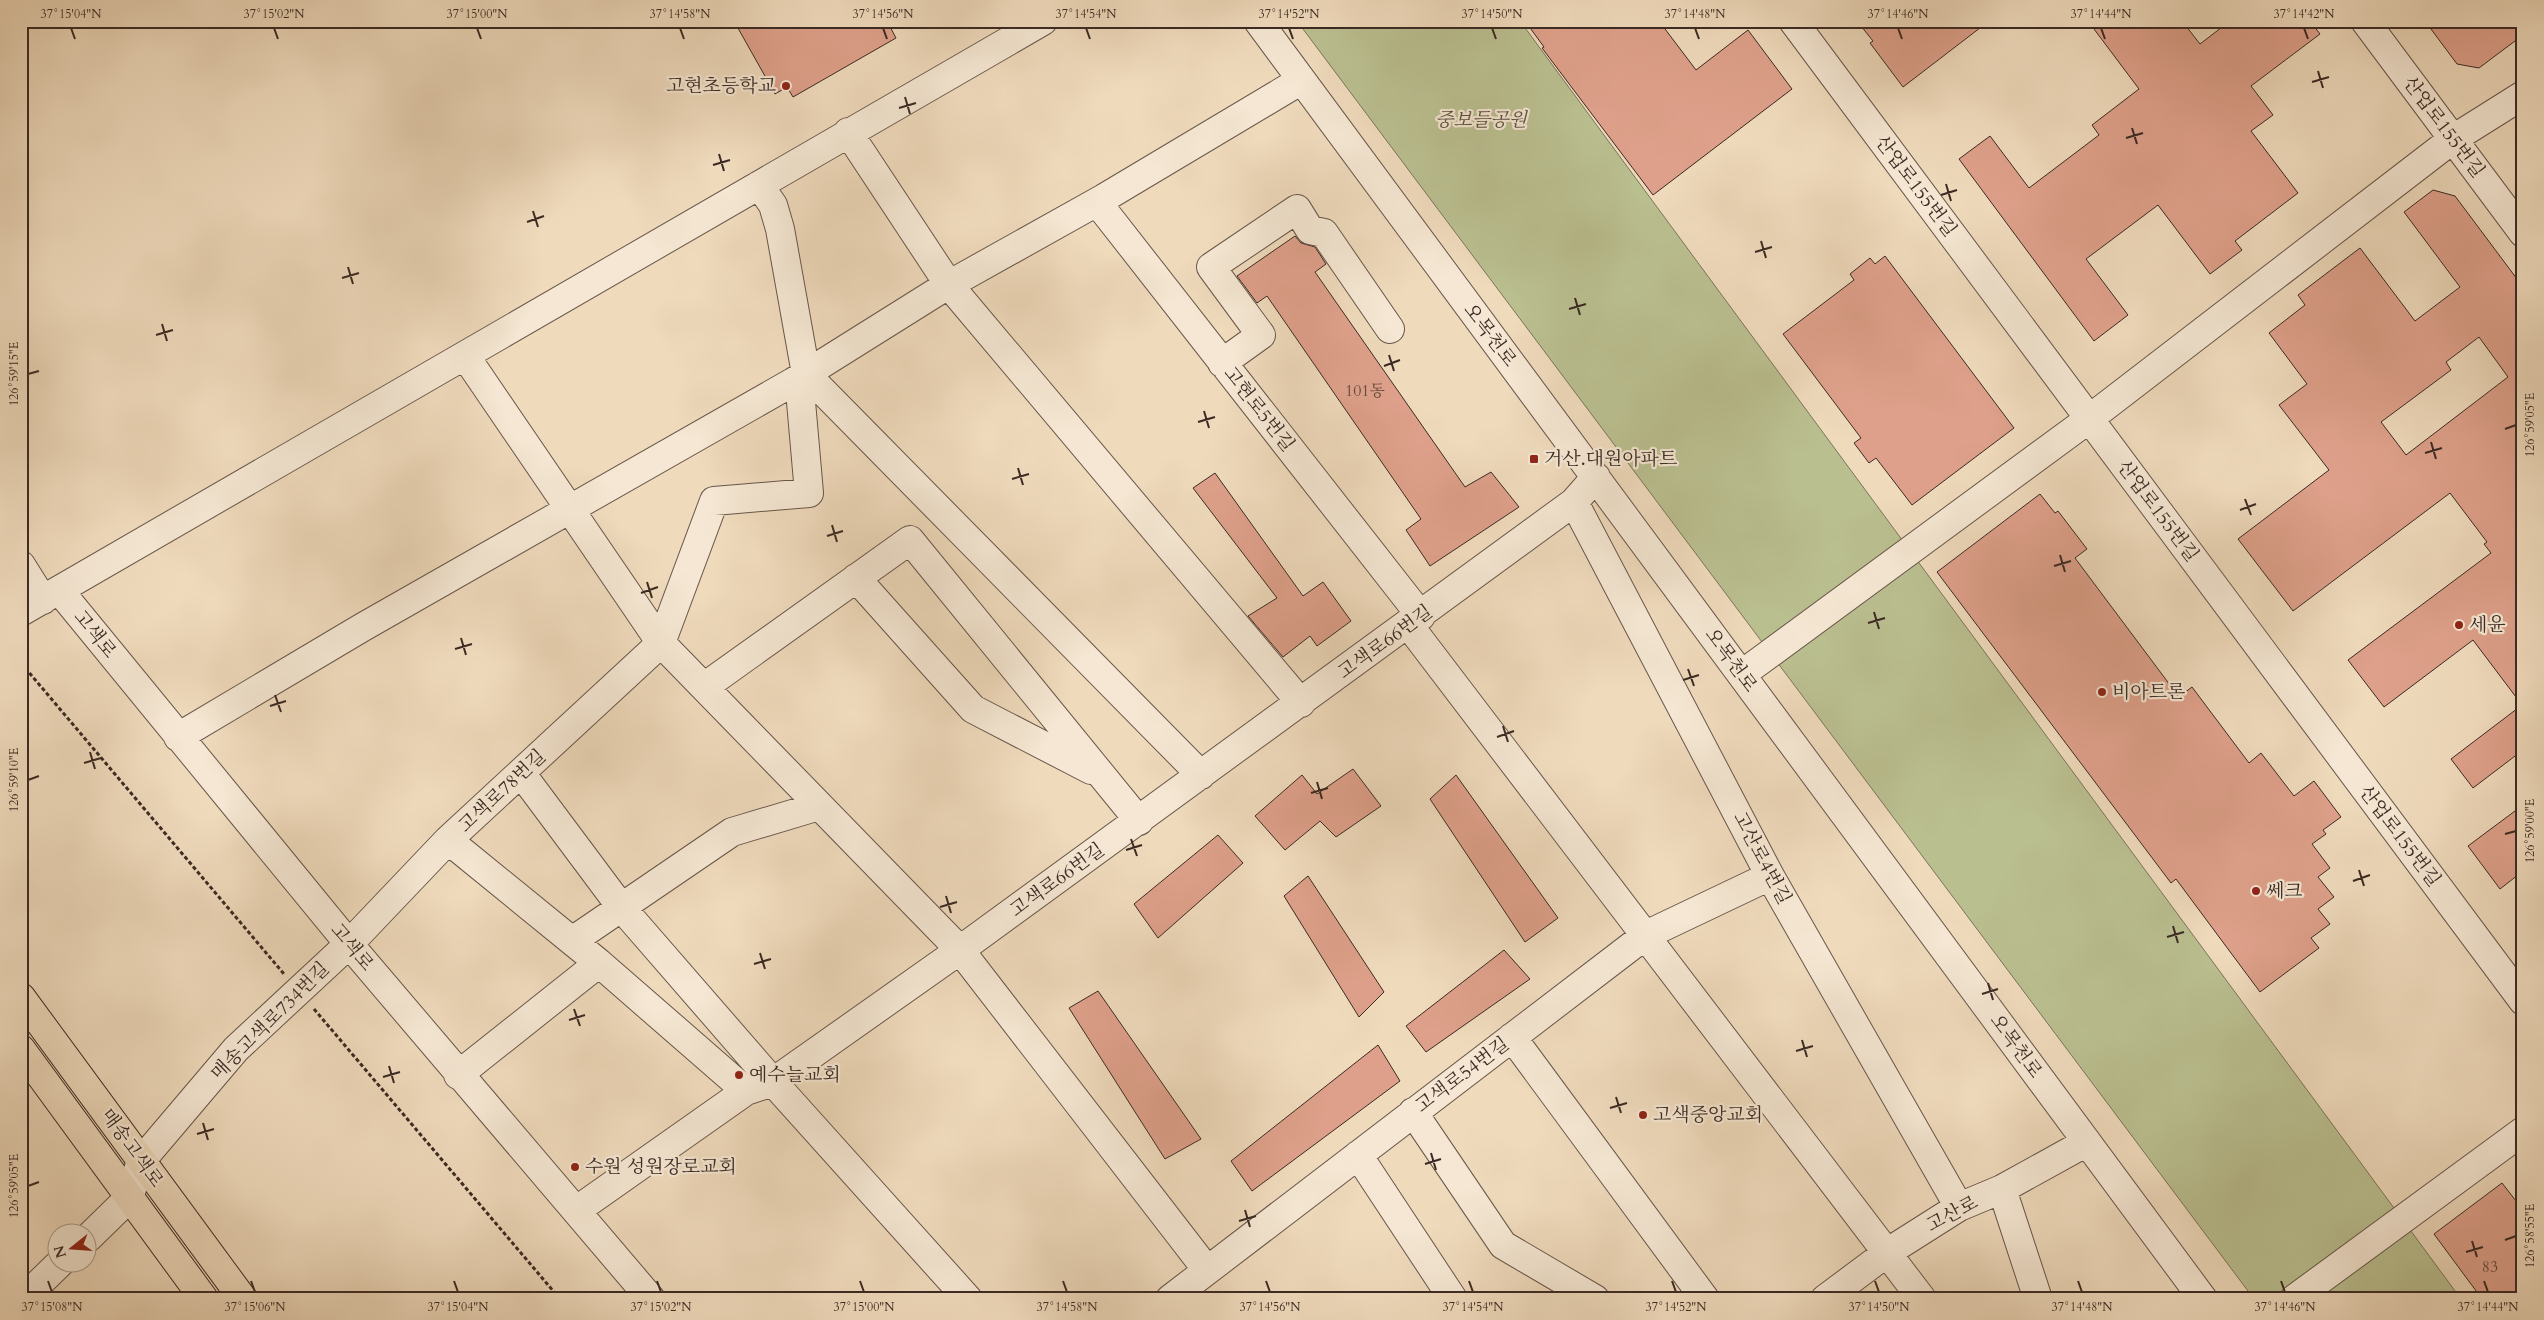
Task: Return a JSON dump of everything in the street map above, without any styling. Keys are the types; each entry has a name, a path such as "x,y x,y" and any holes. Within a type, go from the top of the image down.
{"main road":[{"name":"매송고색로","path":"21,997 243,1299"},
{"name":"매송고색로","path":"21,1049 204,1299"}],"street":[{"path":"41,601 466,357 848,132 1043,21"},
{"name":"오목천로","path":"1258,21 1300,81 1596,477 2203,1299"},
{"name":"산업로155번길","path":"1793,21 2523,1001"},
{"name":"산업로155번길","path":"2365,21 2523,233"},
{"path":"178,737 569,509 802,376 949,285 1097,202 1300,81"},
{"path":"1742,674 2089,419 2453,139 2523,95"},
{"path":"848,132 949,285 1300,703"},
{"path":"661,643 714,501 809,492 802,376 780,229 773,205 759,185"},
{"name":"고현로5번길","path":"1097,202 1222,363 1415,620 1646,935 1922,1299"},
{"path":"1222,363 1260,335 1211,266 1287,206 1297,209 1310,230 1324,233 1390,329"},
{"path":"466,357 661,643 960,950 1207,1270"},
{"path":"802,376 1201,775"},
{"name":"고색로66번길","path":"577,1210 746,1091 773,1082 960,950 1415,620 1574,502 1596,477"},
{"name":"고산로4번길","path":"1574,502 1770,876 1960,1207"},
{"path":"704,687 910,540 1138,820"},
{"name":"고색로","path":"21,565 41,601 178,737 458,1075 577,1210 651,1299"},
{"path":"856,578 973,708 1102,775"},
{"name":"고색로78번길","path":"349,944 448,840 661,643"},
{"path":"521,773 621,907 773,1082 968,1299"},
{"path":"572,941 732,832 819,806"},
{"path":"448,840 599,963 746,1091"},
{"name":"고색로54번길","path":"1170,1299 1646,935 1770,876"},
{"name":"매송고색로734번길","path":"129,1198 141,1161 236,1049 349,944"},
{"path":"458,1075 599,963"},
{"path":"1512,1037 1705,1299"},
{"path":"1413,1112 1503,1245 1596,1299"},
{"path":"2294,1299 2523,1131"},
{"name":"고산로","path":"1825,1299 1888,1252 1960,1207 2002,1189 2088,1142"},
{"path":"1358,1155 1453,1299"},
{"path":"2002,1189 2038,1299"},
{"path":"98,1228 129,1198"},
{"path":"23,1299 51,1272"}],"green space":[{"name":"중보들공원","path":"1297,21 1520,21 2461,1299 2254,1299"}],"building":[{"name":"고현초등학교","path":"734,21 887,21 896,38 793,97 787,87 775,94"},
{"path":"1525,21 1659,21 1696,70 1748,30 1792,89 1653,195 1542,48 1544,47"},
{"path":"1857,21 1989,21 1903,87 1870,43 1873,41"},
{"path":"2088,21 2182,21 2200,44 2230,21 2310,21 2320,34 2251,86 2273,115 2251,131 2298,193 2235,241 2242,250 2210,274 2158,205 2086,259 2128,315 2094,341 1959,159 1990,136 2029,188 2099,135 2092,125 2139,89"},
{"path":"2425,21 2523,21 2523,35 2479,68 2457,64"},
{"path":"2433,190 2455,196 2523,287 2523,750 2473,788 2451,759 2522,705 2473,640 2384,707 2348,660 2491,553 2484,544 2487,542 2450,493 2293,611 2238,539 2329,470 2279,405 2307,384 2269,333 2305,305 2298,295 2360,248 2415,321 2460,287 2404,212","holes":["2479,337 2508,377 2406,455 2381,422 2451,370 2446,362"]},
{"path":"1295,236 1301,243 1315,247 1326,264 1315,272 1465,487 1491,472 1519,507 1430,566 1406,530 1421,519 1267,296 1257,303 1237,276"},
{"path":"1885,256 2014,428 1912,505 1876,458 1869,463 1854,443 1861,438 1783,334 1854,280 1850,274 1870,258 1875,264"},
{"path":"1215,473 1303,596 1323,582 1351,621 1317,646 1310,636 1283,657 1248,616 1277,598 1193,488"},
{"name":"비아트론","path":"2040,494 2055,513 2058,511 2087,549 2075,558 2179,697 2192,687 2249,763 2261,753 2294,796 2314,781 2341,817 2323,830 2326,834 2312,844 2330,868 2318,877 2334,897 2318,909 2330,924 2311,938 2319,948 2260,992 2176,879 2171,883 1937,572"},
{"path":"1353,769 1381,806 1336,837 1320,821 1285,850 1255,816 1302,775 1317,794"},
{"path":"1456,775 1558,918 1525,942 1430,799"},
{"path":"2523,805 2523,871 2500,889 2468,846"},
{"path":"1218,835 1243,863 1158,938 1134,904"},
{"path":"1308,876 1384,992 1359,1017 1284,896"},
{"path":"1504,950 1530,979 1426,1052 1406,1026"},
{"path":"1098,991 1201,1139 1165,1159 1069,1008"},
{"path":"1378,1045 1400,1081 1252,1191 1231,1161"},
{"path":"2502,1183 2523,1210 2523,1299 2482,1299 2434,1234"}],"place":[{"name":"고현초등학교","path":"786,86"},
{"name":"거산.대원아파트","path":"1534,459"},
{"name":"세윤","path":"2459,625"},
{"name":"비아트론","path":"2102,692"},
{"name":"쎄크","path":"2256,891"},
{"name":"예수늘교회","path":"739,1075"},
{"name":"고색중앙교회","path":"1643,1115"},
{"name":"수원 성원장로교회","path":"575,1167"}]}
